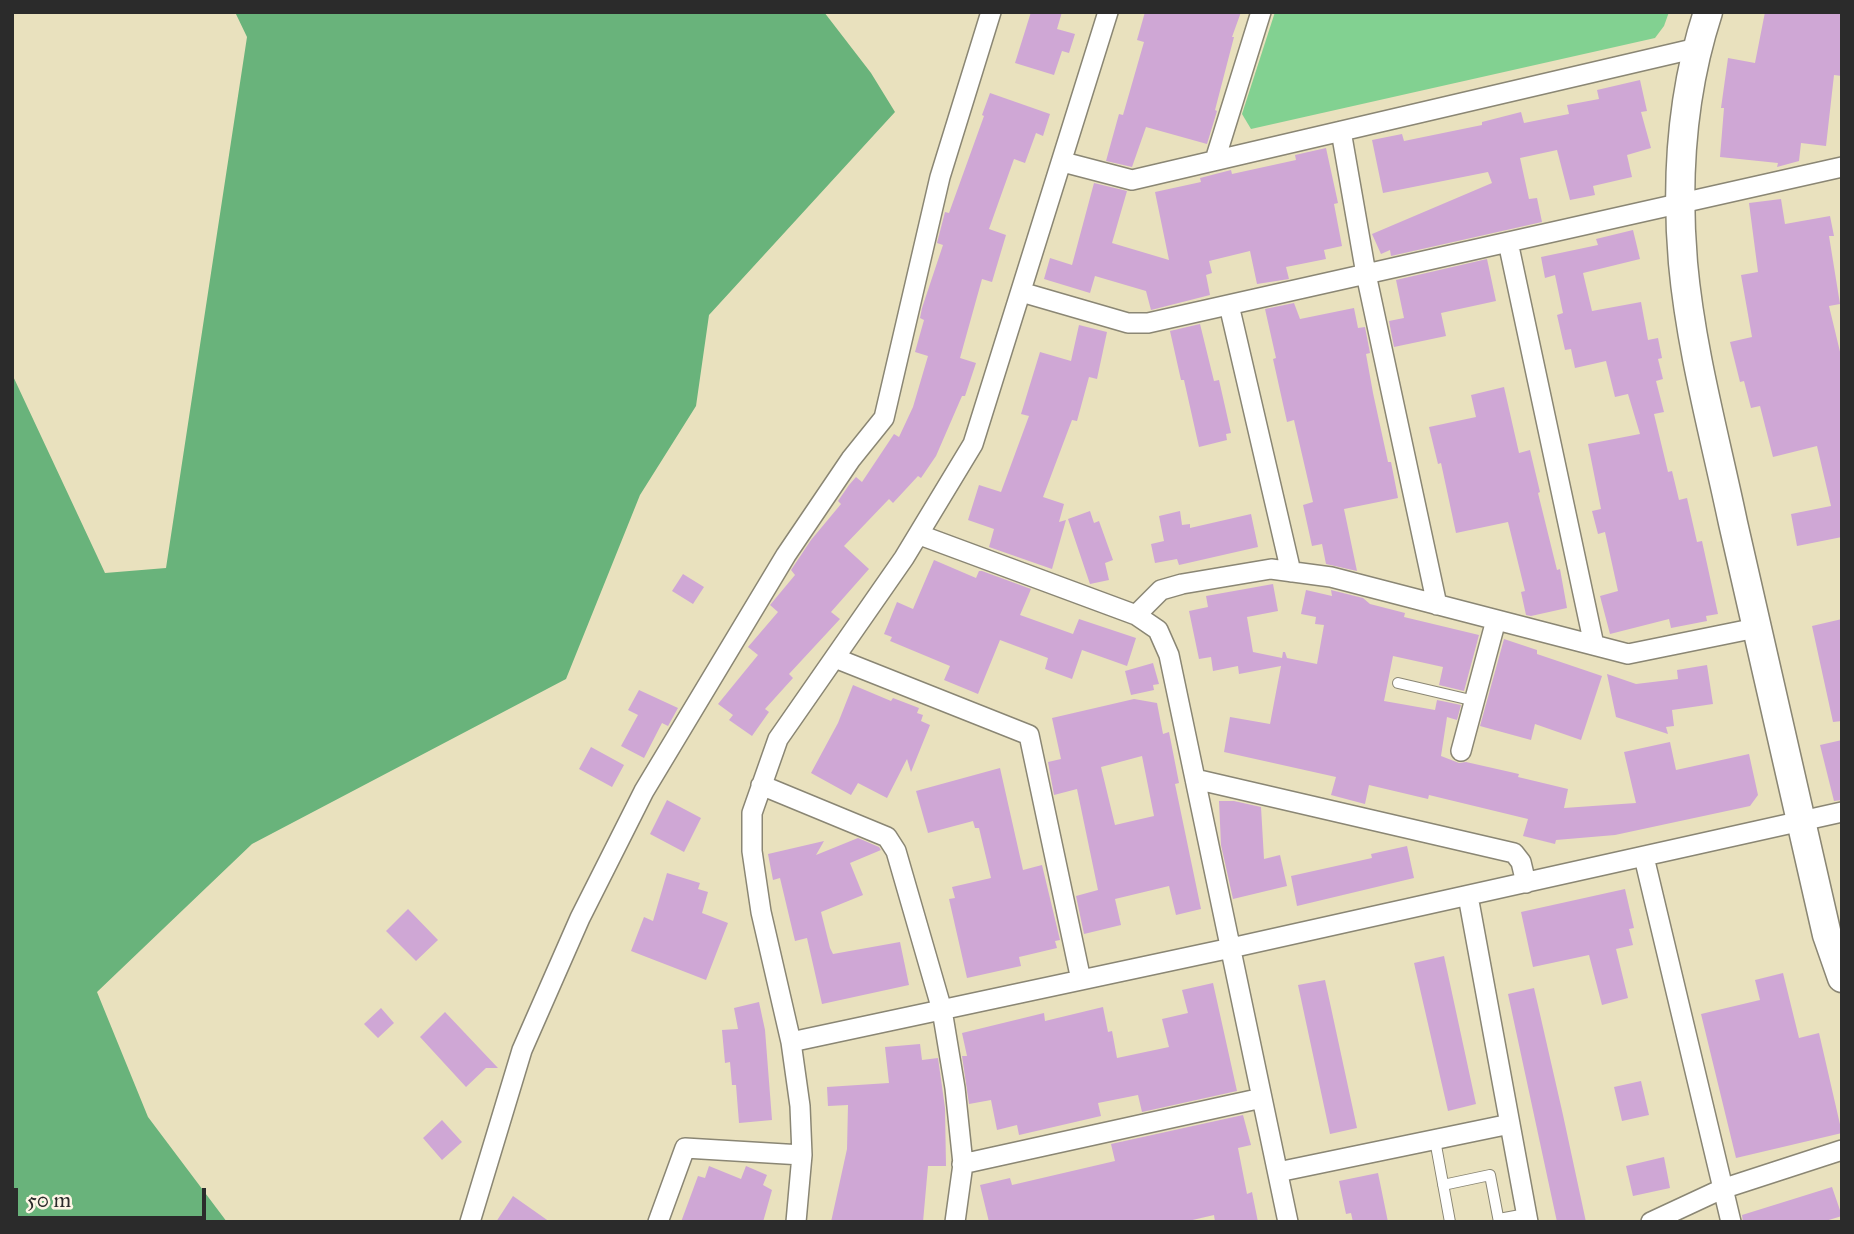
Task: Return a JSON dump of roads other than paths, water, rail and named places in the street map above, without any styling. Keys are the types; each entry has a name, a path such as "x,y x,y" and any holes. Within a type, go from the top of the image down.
{"street":[{"path":"470,1222 522,1051 580,918 644,791 786,555 851,459 884,418 940,177 991,12"},
{"path":"796,1222 802,1155 800,1106 791,1041 761,912 752,851 752,813 778,739 920,534 973,444 1108,12"},
{"path":"1215,160 1261,12"},
{"path":"1708,12 1697,47 1683,130 1683,263 1694,340 1756,628 1828,935 1842,978"},
{"path":"1063,162 1132,180 1697,47"},
{"path":"1341,131 1366,274 1437,605"},
{"path":"1021,292 1128,323 1148,323 1842,167"},
{"path":"1508,242 1594,645"},
{"path":"1229,305 1291,572"},
{"path":"920,534 1136,615 1158,630 1169,655 1288,1222"},
{"path":"1136,615 1161,590 1271,569 1331,577 1628,654 1756,628"},
{"path":"1461,751 1496,620"},
{"path":"835,657 1029,735 1082,980"},
{"path":"1195,779 1514,853 1521,862 1526,883"},
{"path":"761,785 887,837 897,852 942,1010 956,1088 962,1164 955,1222"},
{"path":"791,1041 1231,948 1842,812"},
{"path":"1644,857 1731,1222"},
{"path":"1468,896 1527,1218"},
{"path":"962,1164 1262,1098"},
{"path":"1278,1172 1510,1124"},
{"path":"658,1222 685,1148 802,1155"},
{"path":"1651,1222 1722,1189 1842,1150"}],"lane":[{"path":"1398,683 1475,701"},
{"path":"1435,1140 1450,1222"},
{"path":"1443,1185 1490,1175 1499,1220 1527,1218"}]}
